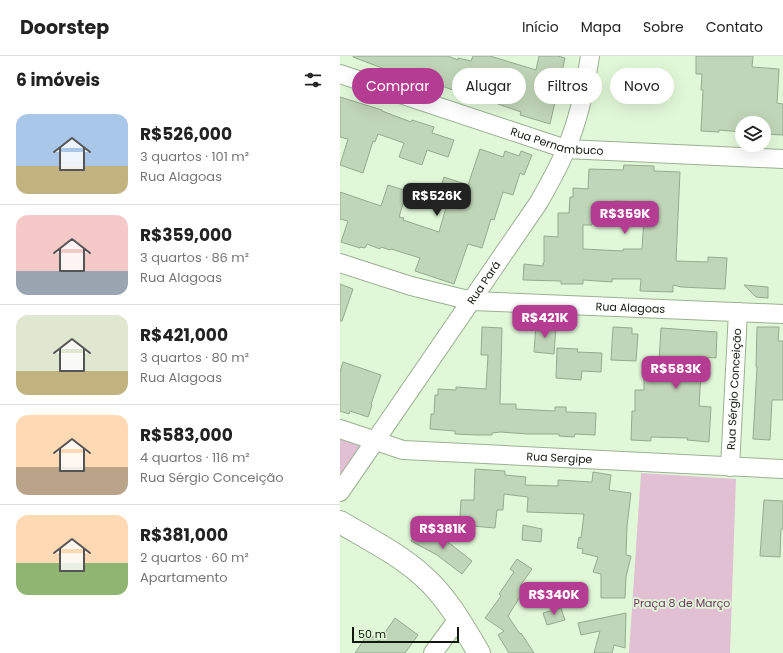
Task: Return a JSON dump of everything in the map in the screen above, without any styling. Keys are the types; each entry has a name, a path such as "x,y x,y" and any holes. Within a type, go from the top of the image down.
{"main road":[{"path":"340,522 407,562 424,576 442,596 479,653"}],"street":[{"name":"Rua Pará","path":"340,492 539,202 566,149 577,119 590,56"},
{"name":"Rua Pernambuco","path":"340,74 566,149 783,158"},
{"name":"Rua Alagoas","path":"340,263 411,286 472,301 783,314"},
{"name":"Rua Sérgio Conceição","path":"730,467 738,312"},
{"name":"Rua Sergipe","path":"340,429 375,442 403,450 783,469"},
{"path":"433,653 458,619"}],"green space":[{"path":"340,432 370,443 340,487"},
{"name":"Praça 8 de Março","path":"641,473 736,479 730,653 629,653"}],"building":[{"path":"448,56 458,60 458,58 471,61 473,56 490,56 534,69 534,104 555,104 550,124 520,115 521,112 498,104 526,104 526,68 452,68 452,90 444,87 444,68 382,68 353,57"},
{"path":"539,56 558,56 565,58 563,68 536,68"},
{"path":"696,56 753,56 752,67 779,69 777,103 783,104 783,135 771,134 771,116 735,116 735,131 719,130 719,132 701,131 703,90 701,90 702,74 696,74"},
{"path":"340,97 352,101 352,104 363,104 411,122 412,120 434,127 432,133 454,140 448,157 427,150 422,165 399,157 404,143 378,134 375,142 373,141 363,173 340,165 348,139 340,137"},
{"path":"480,149 503,157 505,151 519,156 521,151 532,155 524,175 520,173 513,195 503,192 494,220 491,219 482,248 468,244 454,284 415,271 420,258 391,249 381,247 380,249 367,244 365,248 360,248 341,242 348,221 340,219 340,192 381,206 388,185 407,191 399,217 404,218 403,220 439,232 447,204 436,201 444,177 468,185"},
{"path":"624,165 654,166 654,171 680,172 676,261 708,262 708,257 727,258 725,289 681,287 673,285 673,292 640,291 641,279 612,279 612,282 583,280 583,284 561,284 561,281 523,280 524,264 543,266 544,236 558,237 558,213 569,213 570,197 573,197 573,188 588,189 589,169 623,170","holes":["615,201 645,202 642,249 623,249 623,251 583,249 583,225 592,225 593,210 598,210 598,207 615,207"]},
{"path":"340,284 353,289 342,321 340,321"},
{"path":"744,285 768,287 768,298 756,297"},
{"path":"536,324 556,326 554,354 534,352"},
{"path":"482,327 502,328 500,404 516,404 516,409 555,411 555,407 566,407 566,412 596,413 595,435 575,434 574,437 559,436 559,434 500,432 492,433 492,435 477,435 455,434 455,431 430,429 431,414 434,414 435,395 438,395 438,389 456,390 456,387 486,389 488,355 481,355"},
{"path":"613,327 632,328 632,334 638,334 636,361 611,360"},
{"path":"757,327 779,327 778,341 783,341 783,400 772,400 770,440 753,439 757,367"},
{"path":"661,328 717,332 716,358 702,357 699,406 711,407 709,442 687,440 688,438 651,437 651,441 631,440 632,411 635,411 635,390 644,390 644,379 658,380"},
{"path":"557,348 578,349 577,352 602,353 601,372 582,371 581,380 556,378"},
{"path":"343,362 381,375 368,417 350,411 349,414 340,411 340,372"},
{"path":"475,469 505,471 505,475 526,477 525,485 558,486 558,480 592,482 593,472 611,475 609,490 631,493 627,526 626,555 631,556 626,577 625,598 601,598 601,574 593,572 598,557 582,553 583,549 577,548 579,537 581,538 584,514 527,512 528,497 504,494 503,510 497,510 495,528 472,526 472,532 459,531 461,500 474,500"},
{"path":"764,500 783,501 783,529 781,529 780,557 760,556"},
{"path":"523,525 542,529 541,542 522,540"},
{"path":"417,530 430,538 434,531 472,561 462,574 437,555 411,541"},
{"path":"517,559 532,569 520,586 525,589 508,616 534,653 509,653 498,635 504,631 485,618 501,596 499,594 514,572 510,569"},
{"path":"561,608 565,620 547,625 543,613"},
{"path":"626,613 625,648 614,645 612,653 594,653 600,631 581,635 578,623"},
{"path":"395,618 418,635 405,653 355,653 367,635 372,638 373,636 379,641"}]}
